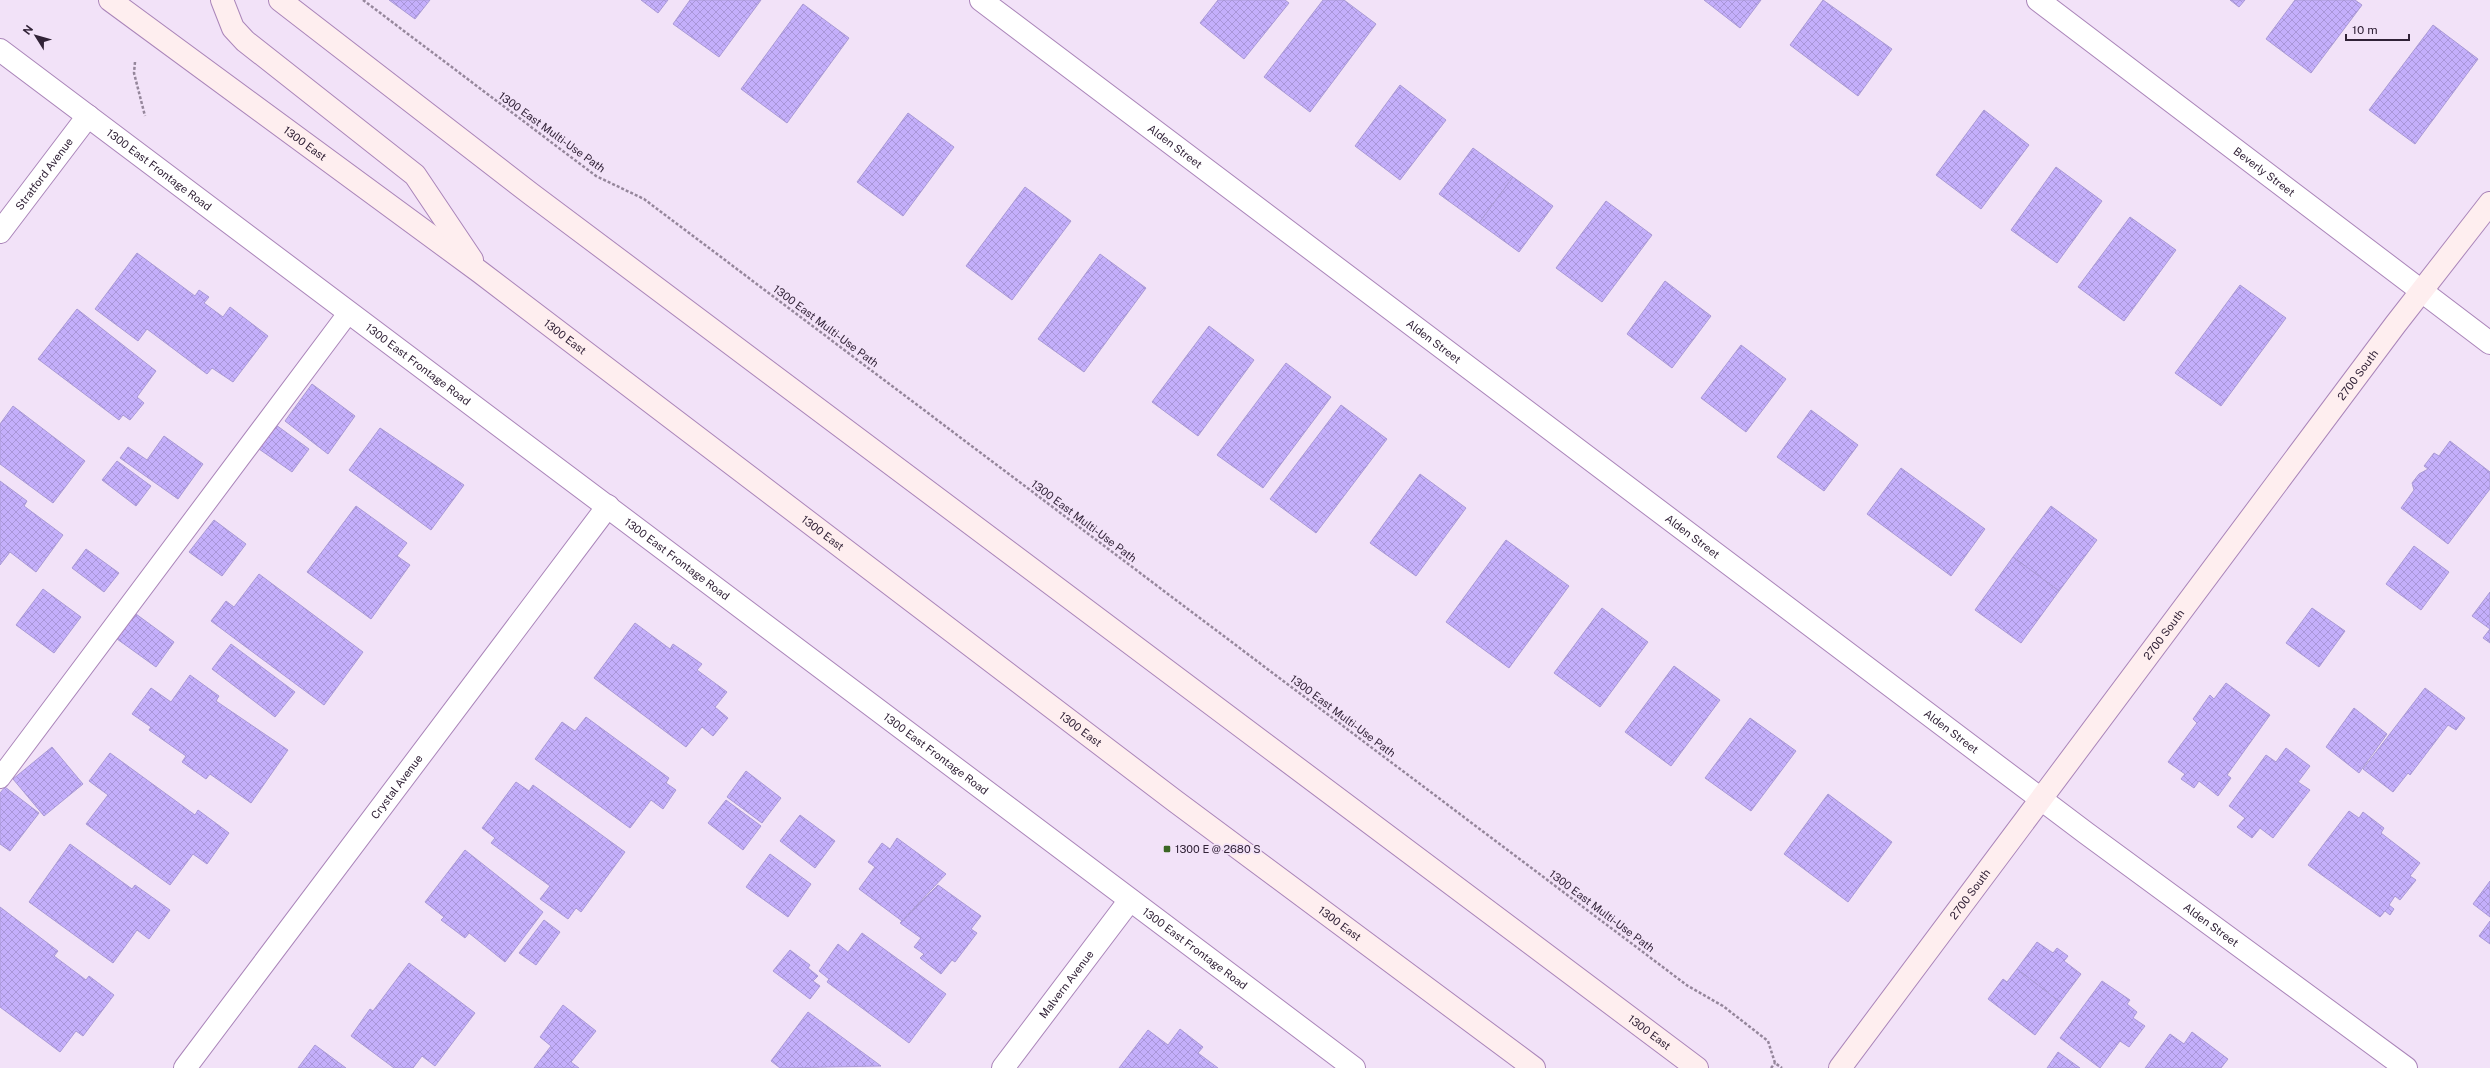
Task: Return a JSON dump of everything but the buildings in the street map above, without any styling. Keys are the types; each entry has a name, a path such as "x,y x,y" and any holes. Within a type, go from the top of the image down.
{"main road":[{"name":"1300 East","path":"110,0 480,272 1175,801 1534,1068"},
{"path":"222,0 233,28 245,41 415,175 480,272"},
{"name":"1300 East","path":"280,0 531,194 1697,1068"},
{"name":"2700 South","path":"1840,1068 2422,291 2490,203"}],"street":[{"name":"Alden Street","path":"981,0 2042,799 2406,1068"},
{"name":"Beverly Street","path":"2038,0 2490,343"},
{"name":"1300 East Frontage Road","path":"0,50 1354,1068"},
{"name":"Stratford Avenue","path":"0,232 88,116"},
{"name":"Crystal Avenue","path":"185,1068 608,506"},
{"name":"Malvern Avenue","path":"1003,1068 1130,900"}],"lane":[{"path":"0,778 349,312"}],"path":[{"name":"1300 East Multi-Use Path","path":"363,0 596,176 644,199 1688,986 1723,1006 1768,1041 1775,1063"},
{"path":"1771,1068 1775,1063 1782,1068"}],"place":[{"name":"1300 E @ 2680 S","path":"1167,849"}]}
